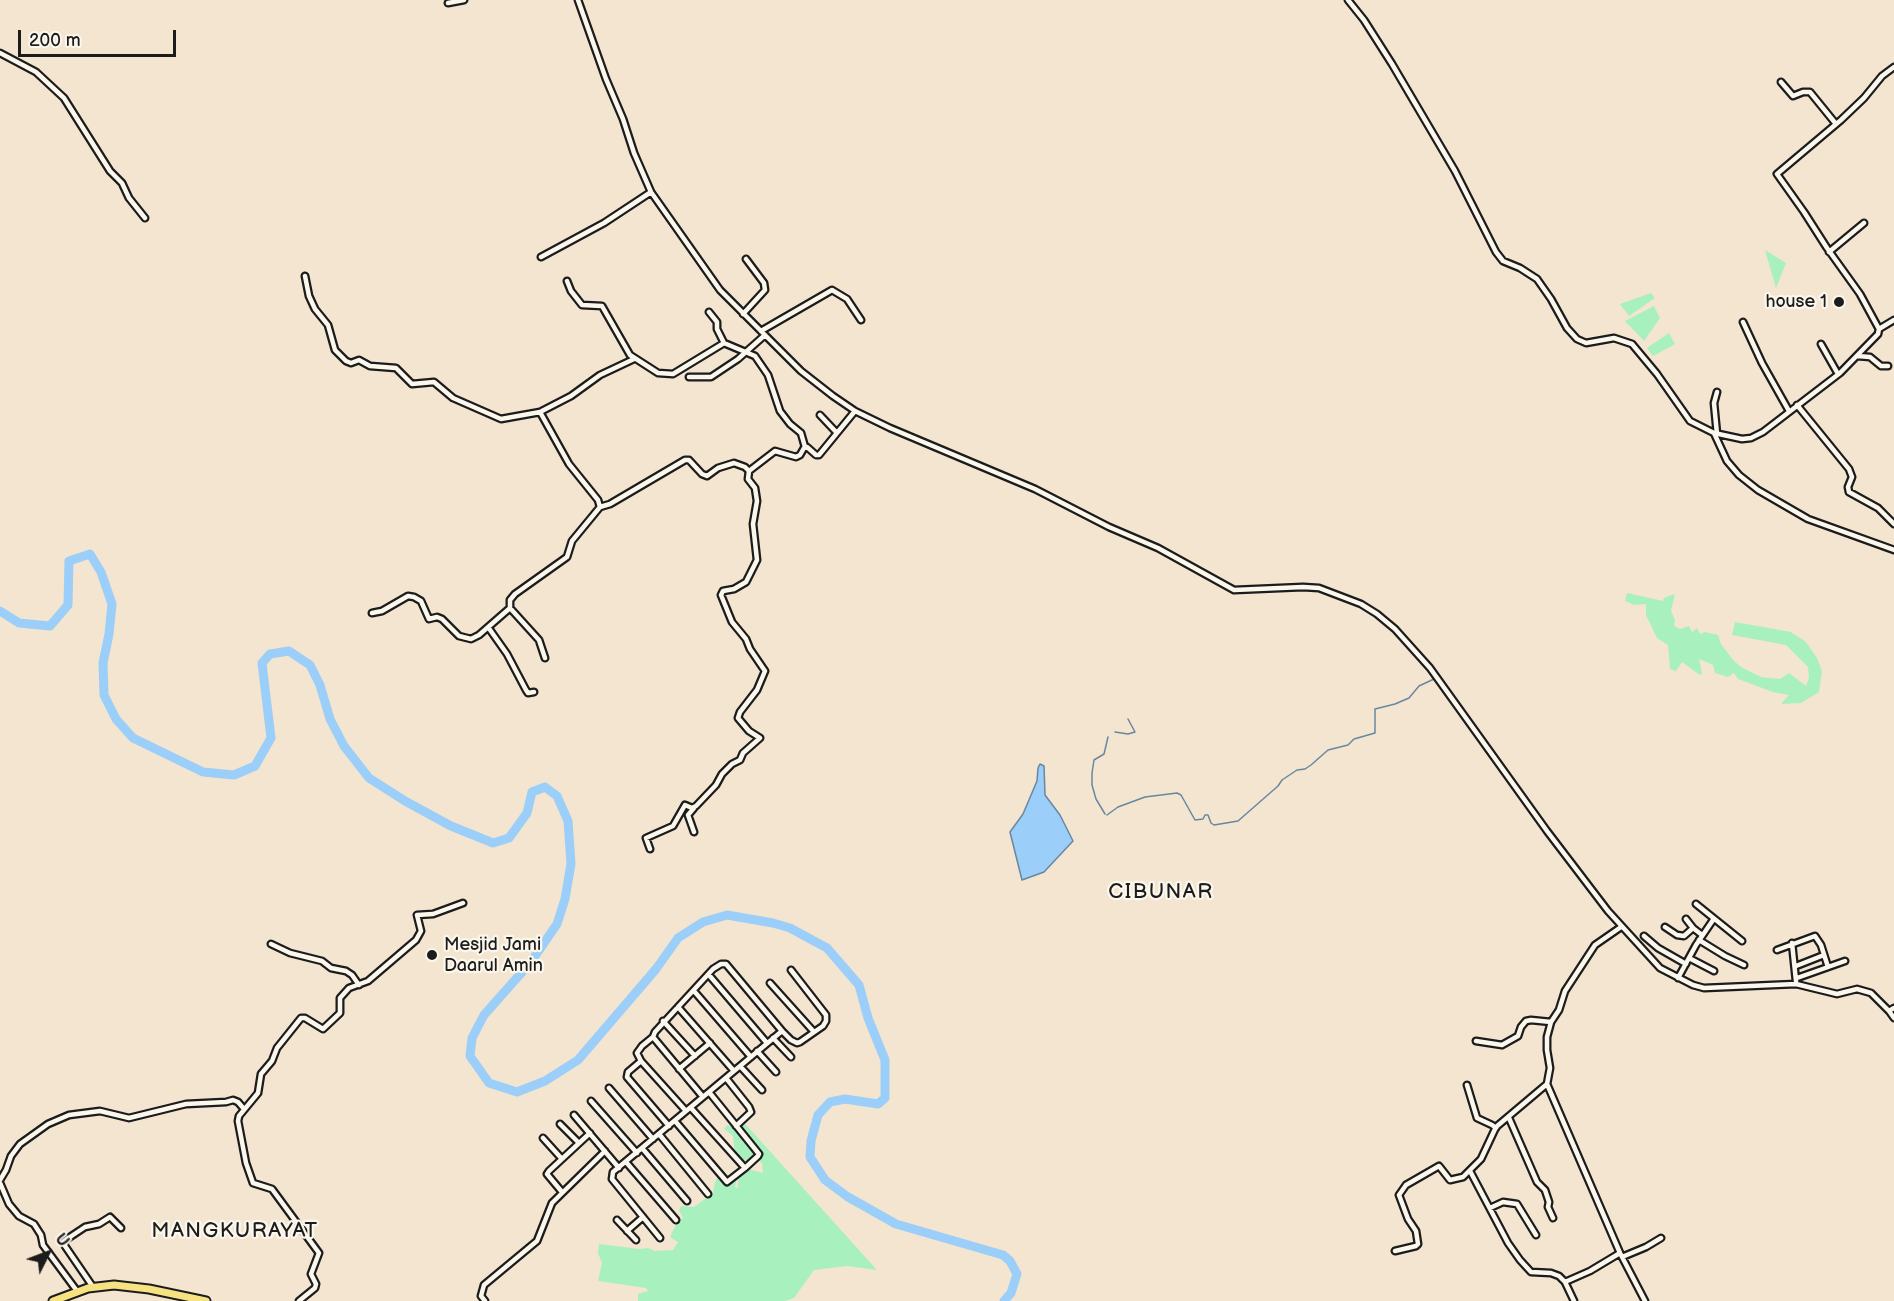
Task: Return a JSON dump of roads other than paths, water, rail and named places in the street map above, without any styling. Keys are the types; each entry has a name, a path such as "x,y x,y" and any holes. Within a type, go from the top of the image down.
{"main road":[{"path":"53,1301 77,1291 114,1285 148,1289 206,1301"}],"street":[{"path":"448,3 464,0"},
{"path":"578,0 634,153 651,192 720,290 801,370 855,411 911,438 1035,489 1109,527 1158,548 1234,590 1319,588 1348,598 1377,614 1395,629 1435,674 1547,831 1621,927 1660,968 1704,988 1796,981 1845,961"},
{"path":"1348,0 1364,20 1430,128 1500,258 1537,279 1567,328 1577,339 1586,342 1614,338 1632,344 1657,374 1690,421 1716,434 1742,439 1751,438 1763,432 1838,375 1875,338 1879,329 1894,320"},
{"path":"0,53 36,72 64,98 110,171 122,183 129,198 146,218"},
{"path":"1879,329 1860,294 1777,174 1864,99 1882,76 1894,67"},
{"path":"1781,82 1792,96 1810,92 1836,124"},
{"path":"541,257 604,223 651,192"},
{"path":"1829,252 1864,223"},
{"path":"743,314 765,290 764,283 746,259"},
{"path":"305,276 309,296 315,309 328,325 335,350 349,363 359,360 370,366 396,368 412,384 434,382 453,398 501,419 540,412 562,402 600,375 634,359"},
{"path":"567,281 571,291 582,304 602,305 634,359 658,372 671,375 724,343"},
{"path":"761,331 832,290 846,299 861,320"},
{"path":"709,312 717,322 718,331 724,343 747,351 755,356 762,365 780,410 800,432 805,447 819,454 855,411"},
{"path":"1743,322 1762,363 1789,411"},
{"path":"689,377 711,377 765,335"},
{"path":"1821,344 1838,375"},
{"path":"1857,356 1870,357 1881,366 1888,366"},
{"path":"1717,392 1714,403 1716,434 1731,467 1758,490 1808,519 1894,550"},
{"path":"1797,405 1849,469 1852,477 1849,492 1878,508 1894,524"},
{"path":"540,412 569,464 598,500 600,507"},
{"path":"820,415 837,433"},
{"path":"694,832 688,815 716,785 722,774 740,760 743,753 760,738 749,731 738,718 757,690 765,671 732,621 721,595 723,591 734,589 746,582 757,560 753,524 758,501 755,488 748,479 749,471 774,451 796,457 805,447"},
{"path":"545,658 539,640 510,608 510,600 569,555 572,540 600,507 610,504 685,460 689,460 702,474 707,476 718,468 734,463 745,466 749,471"},
{"path":"372,613 382,611 408,596 414,597 421,601 429,619 437,617 442,619 459,636 471,639 510,608"},
{"path":"488,627 507,654 527,692 534,692"},
{"path":"650,849 646,838 673,826 685,805 694,808"},
{"path":"299,1301 315,1288 316,1284 311,1274 319,1253 272,1189 257,1185 251,1179 238,1121 244,1109 258,1093 261,1074 272,1061 277,1048 301,1018 323,1029 340,1013 342,995 349,988 360,985 379,973 416,940 421,931 417,915 433,914 463,903"},
{"path":"1696,904 1713,920 1742,941"},
{"path":"1686,919 1701,938 1725,956 1744,965"},
{"path":"1678,978 1713,920"},
{"path":"1621,927 1595,945 1589,952 1572,979 1559,1010 1551,1022 1547,1037 1550,1068 1547,1084 1621,1255 1645,1301"},
{"path":"1665,927 1677,935 1684,936 1694,928"},
{"path":"1644,936 1658,948 1686,964"},
{"path":"1777,950 1815,936 1828,967"},
{"path":"1792,943 1796,981"},
{"path":"271,944 290,953 322,961 331,968 346,971 360,985"},
{"path":"1796,966 1824,955"},
{"path":"1689,958 1714,971"},
{"path":"745,1168 641,1061 637,1053 653,1037 663,1020 710,975 713,969 721,964 726,964 782,1031 797,1043 823,1026 826,1015 791,970"},
{"path":"710,975 768,1042"},
{"path":"1796,981 1843,994 1854,990 1871,993 1891,1009 1894,1018"},
{"path":"771,982 814,1032"},
{"path":"694,991 751,1056"},
{"path":"678,1007 734,1071"},
{"path":"663,1020 695,1056"},
{"path":"1476,1041 1503,1045 1518,1036 1521,1027 1527,1021 1551,1022"},
{"path":"660,1238 612,1179 613,1172 782,1031"},
{"path":"653,1037 703,1097"},
{"path":"773,1038 791,1057"},
{"path":"679,1069 710,1043"},
{"path":"758,1051 776,1072"},
{"path":"641,1061 628,1072 627,1077 669,1125"},
{"path":"740,1065 762,1090"},
{"path":"726,1078 751,1112 736,1126"},
{"path":"1395,1251 1418,1244 1416,1231 1408,1219 1399,1195 1406,1185 1439,1166 1450,1180 1463,1177 1481,1159 1496,1128 1547,1084"},
{"path":"1467,1085 1477,1118 1496,1128"},
{"path":"609,1088 653,1139"},
{"path":"675,1121 727,1182 745,1168 759,1154 709,1092"},
{"path":"77,1291 43,1245 41,1235 34,1224 19,1216 9,1204 0,1181 11,1156 20,1144 48,1124 69,1115 100,1111 129,1118 186,1104 233,1100 244,1109"},
{"path":"591,1101 637,1153"},
{"path":"574,1115 619,1168"},
{"path":"1509,1118 1537,1182 1545,1190 1552,1218"},
{"path":"560,1124 579,1143"},
{"path":"562,1192 548,1174 590,1133"},
{"path":"659,1134 708,1194"},
{"path":"543,1138 562,1159"},
{"path":"642,1149 687,1201"},
{"path":"485,1301 481,1296 484,1285 537,1241 552,1203 605,1151"},
{"path":"626,1162 675,1220"},
{"path":"1470,1171 1508,1243 1527,1268 1531,1272 1551,1273 1559,1276 1565,1282 1574,1301"},
{"path":"1490,1208 1503,1202 1516,1204 1536,1234"},
{"path":"93,1287 65,1246 64,1241 81,1229 99,1224 111,1217 121,1228"},
{"path":"627,1231 643,1217"},
{"path":"617,1220 636,1240"},
{"path":"1565,1282 1621,1255 1646,1247 1660,1238"}],"water":[{"path":"1040,764 1044,766 1045,795 1060,815 1073,841 1044,872 1022,880 1010,832 1023,814 1037,781"}],"waterway":[{"path":"0,611 19,623 50,626 68,605 69,561 90,554 101,572 112,604 103,663 104,695 116,719 133,738 203,772 234,775 255,766 271,738 262,663 270,654 289,651 310,665 320,685 330,719 344,746 369,778 451,826 493,843 509,838 527,813 532,792 545,787 557,796 568,821 571,864 565,899 557,924 531,962 484,1015 472,1038 470,1056 489,1083 517,1092 545,1081 578,1060 656,969 678,938 703,922 727,915 773,923 790,928 827,948 859,985 868,1018 885,1060 885,1098 878,1104 845,1099 830,1102 818,1115 811,1141 810,1157 825,1180 848,1197 896,1224 1003,1255 1010,1261 1017,1274 1011,1293 1004,1301"},
{"path":"1107,815 1118,807 1145,797 1177,793 1181,795 1195,820 1203,819 1205,815 1208,815 1214,825 1238,821 1282,780 1297,770 1305,769 1328,750 1348,745 1354,739 1375,733 1375,709 1409,698 1419,686 1434,679"},
{"path":"1115,732 1128,734 1135,732 1128,719"},
{"path":"1105,814 1096,799 1092,785 1092,773 1094,760 1104,754 1108,737"}],"place":[{"name":"house 1","path":"1839,302"},
{"name":"Mesjid Jami Daarul Amin","path":"432,955"}],"district":[{"name":"CIBUNAR","path":"1161,893"},
{"name":"MANGKURAYAT","path":"235,1232"}]}
